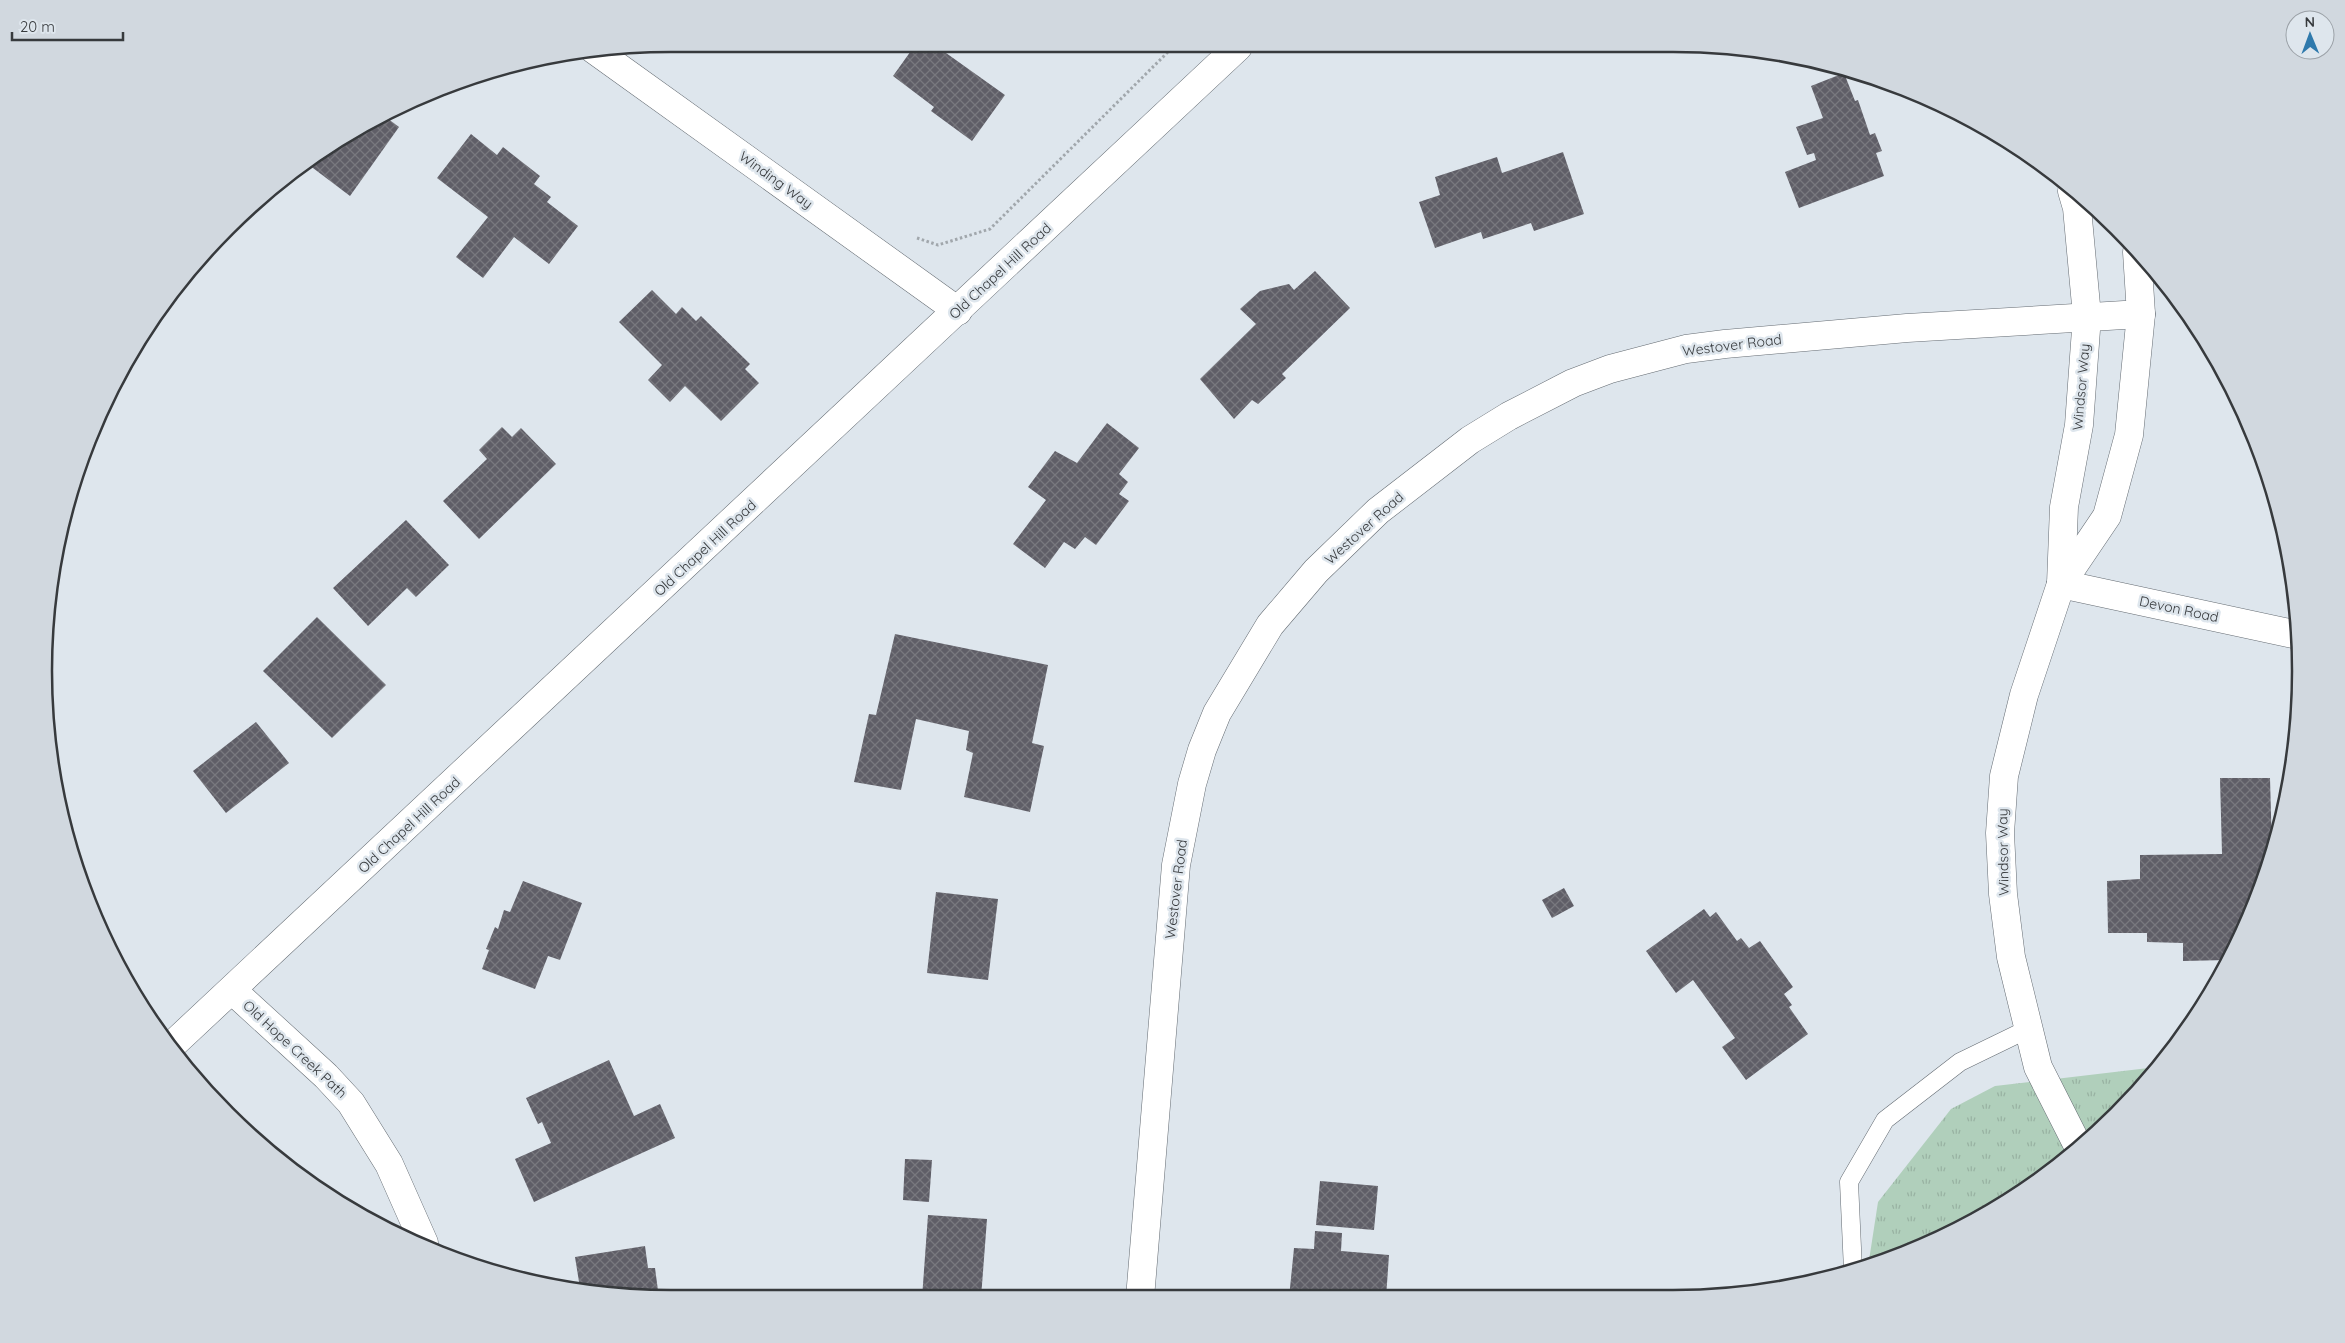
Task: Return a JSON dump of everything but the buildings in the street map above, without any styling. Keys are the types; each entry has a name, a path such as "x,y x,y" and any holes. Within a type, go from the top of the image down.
{"street":[{"name":"Old Chapel Hill Road","path":"176,1042 1233,52"},
{"name":"Winding Way","path":"604,57 958,311"},
{"name":"Windsor Way","path":"2075,200 2087,316 2079,426 2064,507 2061,584 2022,704 2004,776 2000,833 2003,894 2011,957 2028,1029 2038,1067 2076,1142"},
{"name":"Windsor Way","path":"2061,584 2107,516 2129,435 2141,314 2138,262"},
{"name":"Westover Road","path":"1141,1290 1176,865 1192,784 1202,750 1217,713 1270,625 1316,571 1378,511 1470,440 1509,416 1573,383 1610,369 1686,349 1726,344 1907,328 2141,314"},
{"name":"Devon Road","path":"2061,584 2291,634"},
{"name":"Old Hope Creek Path","path":"232,990 326,1076 351,1103 389,1164 421,1237"}],"lane":[{"path":"1853,1264 1849,1182 1884,1120 1960,1062 2028,1029"}],"path":[{"path":"910,236 938,245 990,229 1168,52"}],"green space":[{"path":"2149,1068 2082,1137 2017,1186 1983,1208 1947,1227 1869,1259 1878,1202 1951,1109 1995,1086"}]}
